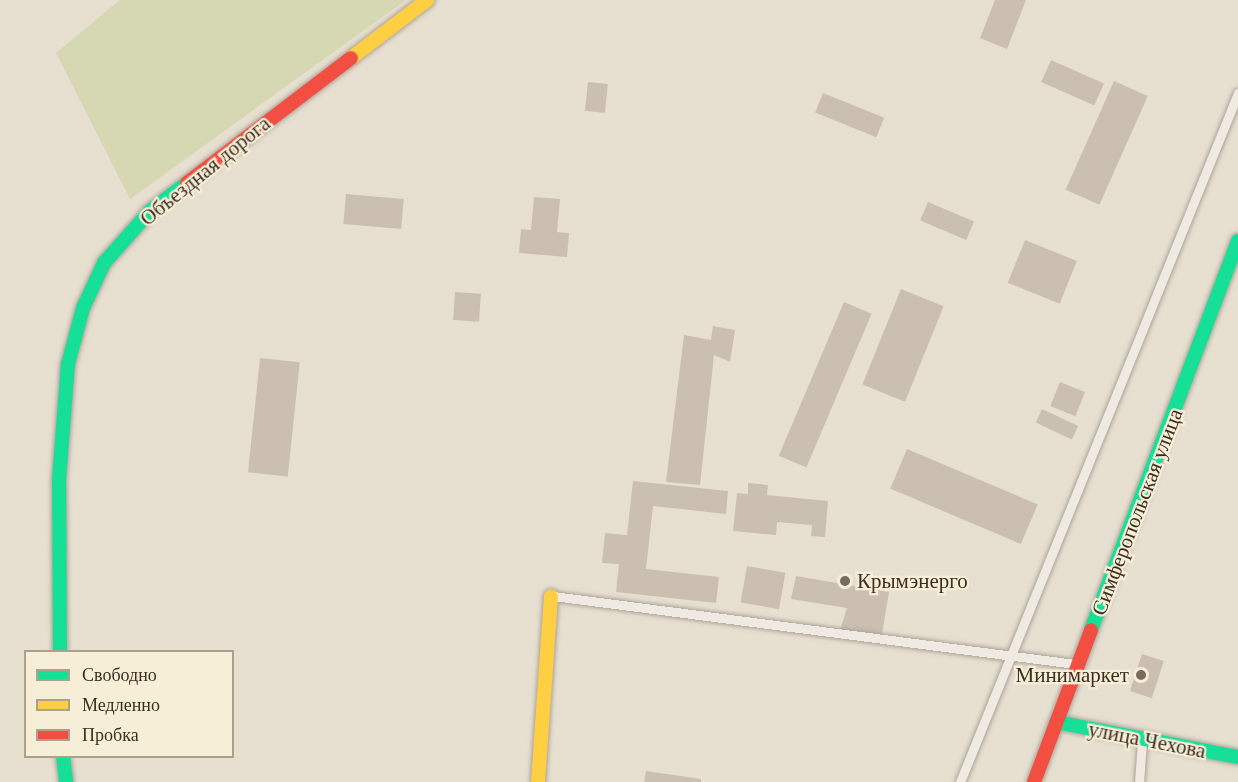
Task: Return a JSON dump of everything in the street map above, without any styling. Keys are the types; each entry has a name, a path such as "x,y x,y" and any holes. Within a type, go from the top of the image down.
{"main road":[{"name":"Объездная дорога","path":"60,650 59,480 68,364 83,308 104,263 150,211 428,0"},
{"name":"Симферопольская улица","path":"1034,782 1238,241"},
{"path":"538,782 551,596"},
{"name":"улица Чехова","path":"1056,722 1238,757"},
{"path":"63,758 66,782"}],"lane":[{"path":"960,782 1238,93"},
{"path":"551,596 808,632 1012,653 1078,664"},
{"path":"1139,782 1142,739"}],"green space":[{"path":"120,0 406,0 130,199 56,53"}],"building":[{"path":"995,0 1026,0 1007,49 980,38"},
{"path":"1051,60 1104,84 1094,106 1041,82"},
{"path":"1114,81 1148,96 1099,205 1066,190"},
{"path":"588,82 608,84 605,113 585,111"},
{"path":"823,93 884,118 876,137 815,112"},
{"path":"346,194 404,199 401,229 343,224"},
{"path":"534,197 560,199 557,232 569,233 567,257 519,253 521,229 531,230"},
{"path":"928,202 974,222 966,240 920,220"},
{"path":"1025,240 1077,261 1060,304 1008,283"},
{"path":"901,289 944,306 905,402 862,384"},
{"path":"455,292 481,294 479,322 453,320"},
{"path":"844,302 872,314 806,467 779,456"},
{"path":"713,326 735,330 730,362 714,355 700,485 666,482 684,335 711,340"},
{"path":"260,358 300,362 288,477 248,472"},
{"path":"1060,382 1085,392 1075,416 1050,406"},
{"path":"1042,409 1078,426 1072,439 1036,423"},
{"path":"907,449 1038,504 1021,544 890,489"},
{"path":"633,481 728,491 726,514 653,506 646,569 719,577 716,603 616,592 619,564 602,563 605,533 627,535"},
{"path":"748,483 768,485 767,495 828,501 825,537 811,536 812,525 777,522 776,535 733,531 737,493 748,494"},
{"path":"747,566 785,573 779,609 741,602"},
{"path":"796,576 889,592 882,634 840,630 847,608 791,599"},
{"path":"1142,654 1164,661 1152,698 1130,691"},
{"path":"646,771 701,779 701,782 644,782"}],"traffic: fast":[{"path":"60,650 59,480 68,364 83,308 104,263 150,211 187,183"},
{"path":"1091,630 1238,241"},
{"path":"1056,722 1238,757"},
{"path":"63,758 66,782"}],"traffic: slow":[{"path":"351,58 427,0"},
{"path":"538,782 551,596"}],"traffic: jam":[{"path":"187,183 351,58"},
{"path":"1034,782 1091,630"}],"place":[{"name":"Крымэнерго","path":"845,581"},
{"name":"Минимаркет","path":"1141,675"}]}
